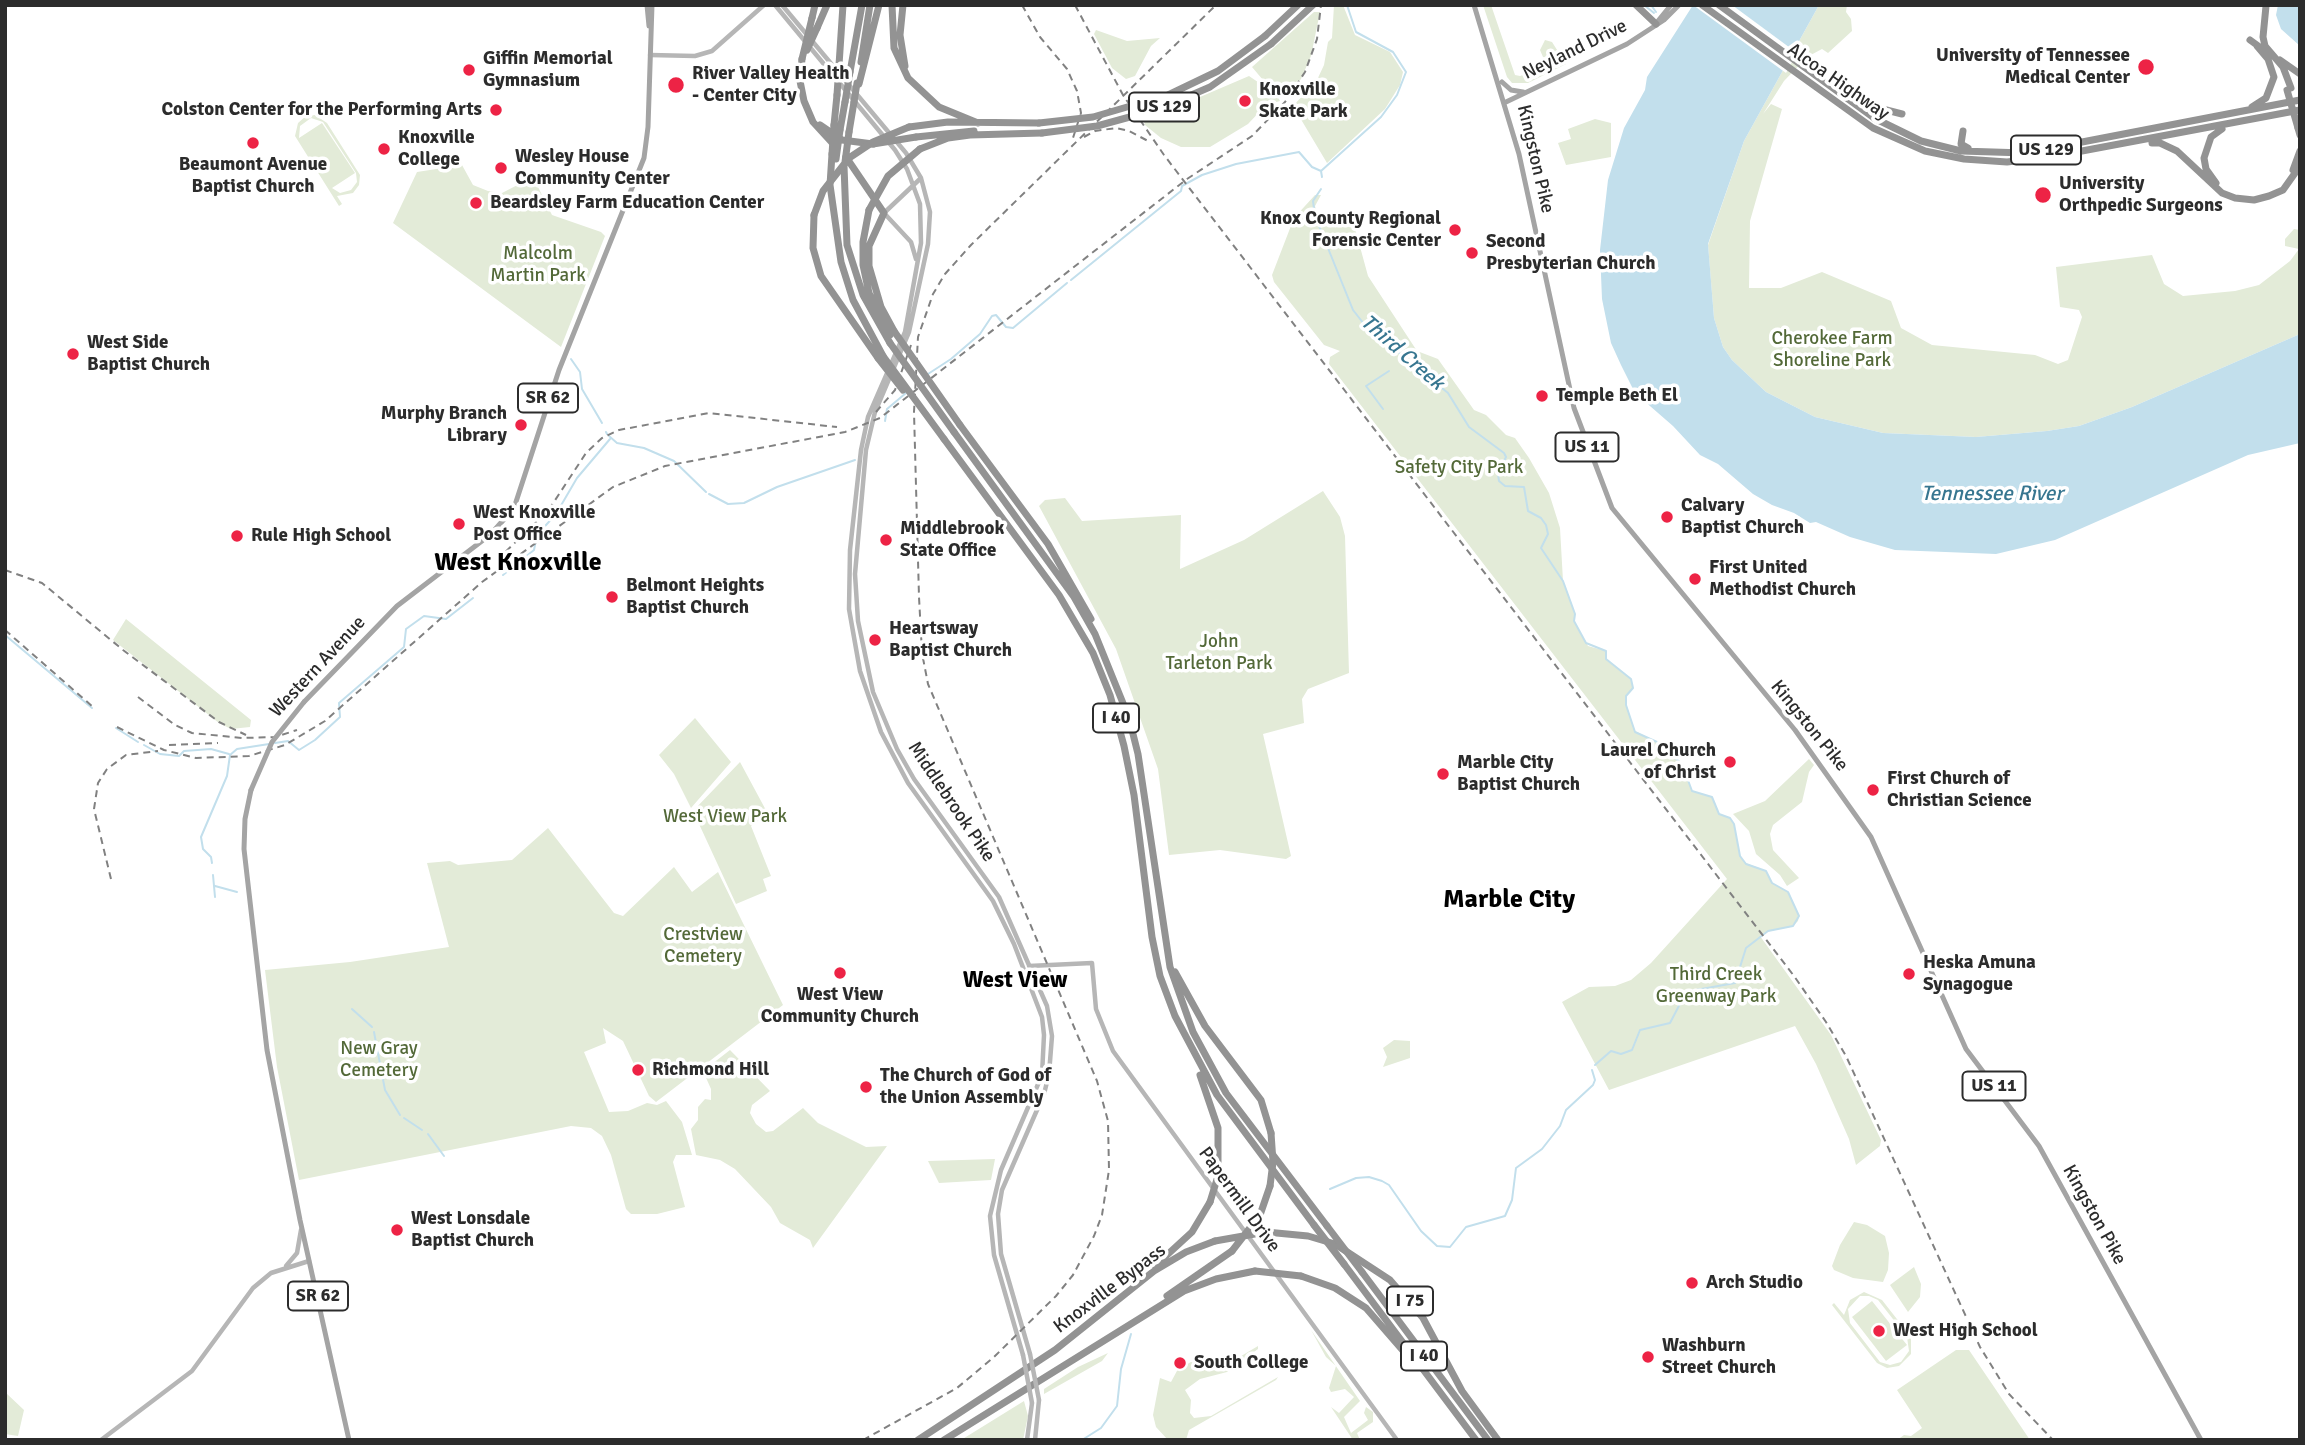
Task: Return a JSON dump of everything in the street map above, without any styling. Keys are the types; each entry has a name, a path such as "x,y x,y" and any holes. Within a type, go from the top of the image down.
{"highway":[{"path":"815,5 802,60 801,92 808,111 828,141 857,170 884,213 869,246 869,266 881,307 894,331 1064,568 1091,619 1114,675"},
{"path":"802,60 827,5"},
{"path":"841,129 837,95 843,5"},
{"name":"I 40","path":"862,5 834,156 832,198 836,238 847,282 880,357 1059,595 1093,653 1106,685 1134,795 1160,975 1185,1039 1217,1095 1476,1440"},
{"path":"858,84 870,5"},
{"path":"858,84 879,5"},
{"path":"892,5 894,48 902,68 914,86 939,107 983,128"},
{"path":"903,5 900,45 914,86"},
{"path":"1636,5 1656,24"},
{"name":"Alcoa Highway","path":"1702,5 1873,128 1925,151 1964,159 2007,162 2085,151 2300,110"},
{"name":"Alcoa Highway","path":"1719,5 1874,118 1921,141 1987,153 2053,148 2300,100"},
{"name":"US 129","path":"983,128 1005,134 1042,133 1097,126 1159,109 1219,82 1271,44 1312,6"},
{"path":"2245,110 2266,98 2272,89 2273,68 2261,46 2266,6"},
{"name":"US 129","path":"983,128 1093,117 1168,95 1218,71 1265,36 1295,7"},
{"path":"2251,38 2300,74"},
{"path":"2261,46 2283,67 2299,132"},
{"path":"1827,83 1866,107 1889,109 1902,114"},
{"name":"I 40","path":"858,84 852,112 841,129 848,245 871,312 920,385 1074,597 1114,675 1138,754 1163,931 1180,998 1209,1065 1243,1116 1488,1440"},
{"path":"2289,89 2300,118"},
{"path":"808,111 835,137 873,144 983,128"},
{"path":"880,357 821,276 813,248 814,215 828,182 849,158 873,142 909,127 935,122 983,128"},
{"path":"2232,125 2211,137 2204,158 2206,169 2224,189 2253,196 2280,186 2290,176 2300,151"},
{"path":"892,342 869,293 863,265 863,242 869,210 888,176 920,149 983,128"},
{"path":"1963,131 1961,144 1965,148 2053,148"},
{"path":"2085,151 2160,142 2177,151 2222,193 2254,200 2283,190 2300,166"},
{"path":"1133,1322 1232,1251 1260,1215 1270,1186 1273,1162 1270,1133 1261,1100 1205,1026 1187,996 1176,974 1163,931"},
{"path":"1126,1293 1192,1232 1210,1202 1218,1176 1218,1128 1185,1039"},
{"name":"Knoxville Bypass","path":"918,1440 1055,1350 1168,1262 1215,1241 1266,1232 1308,1236 1335,1244 1377,1268 1423,1318 1462,1391 1498,1440"},
{"name":"Knoxville Bypass","path":"944,1440 1133,1322 1204,1282 1255,1271 1301,1276 1335,1288 1366,1308 1451,1408"}],"main road":[{"name":"Western Avenue","path":"349,1440 302,1229 267,1050 244,842 251,790 272,742 304,702 397,607 491,534 514,508 559,370 641,168 648,127 650,5"},
{"path":"649,55 695,56 712,51 764,5"},
{"name":"Middlebrook Pike","path":"775,5 895,150 915,184 918,197 921,243 906,342 873,419 855,574 858,621 867,669 887,729 914,779 999,897 1047,1006 1052,1057 1044,1094 1002,1189 997,1233 1030,1354 1039,1400 1035,1440"},
{"name":"Middlebrook Pike","path":"782,5 906,153 921,178 930,212 923,268 900,350 868,417 858,471 850,550 849,609 860,671 881,732 908,783 993,901 1023,965 1042,1017 1044,1059 1037,1091 995,1188 990,1216 993,1255 1023,1355 1032,1403 1027,1440"},
{"name":"Kingston Pike","path":"1474,5 1506,102 1574,408 1612,508 1795,730 1871,837 1966,1049 2039,1146 2201,1440"},
{"name":"Neyland Drive","path":"1656,24 1671,5"},
{"name":"Neyland Drive","path":"1506,102 1616,50 1679,5"},
{"path":"1498,78 1511,90 1527,92"},
{"path":"917,263 911,242 884,213 921,178"},
{"path":"903,194 918,197"},
{"path":"921,243 920,265 923,268"},
{"path":"858,471 862,473 862,502"},
{"path":"881,732 887,729"},
{"name":"Papermill Drive","path":"1031,965 1092,963 1096,1009 1114,1051 1397,1440"},
{"path":"1023,965 1031,965"},
{"path":"284,1268 295,1256 302,1229"},
{"path":"101,1440 192,1371 253,1289 271,1273 310,1261"}],"green space":[{"path":"1334,5 1343,5 1355,35 1390,52 1403,72 1400,85 1385,109 1327,163 1293,106 1317,80 1324,65 1328,42 1332,38"},
{"path":"1483,5 1491,5 1515,75 1520,76 1544,68 1546,64 1540,50 1545,40 1552,42 1566,64 1528,83 1512,83 1507,77"},
{"name":"Cherokee Farm Shoreline Park","path":"1819,5 1847,5 1846,12 1851,19 1852,31 1828,53 1822,49 1807,57 1784,81 1763,114 1771,104 1782,109 1750,221 1749,288 1781,288 1822,272 1891,301 1901,328 1932,345 2035,355 2058,364 2068,360 2082,317 2079,310 2060,307 2056,267 2152,255 2164,284 2183,296 2235,291 2259,285 2290,261 2299,249 2285,246 2285,239 2294,229 2300,230 2300,334 2132,407 2079,426 2047,431 1976,437 1883,433 1815,417 1766,392 1732,360 1723,347 1714,318 1708,245 1744,141"},
{"path":"1314,12 1320,12 1311,56 1301,79 1285,98 1280,90 1263,80 1252,67"},
{"path":"1096,30 1127,41 1160,38 1151,46 1135,76 1126,79 1112,68 1094,34"},
{"path":"1249,76 1277,95 1280,101 1266,105 1248,124 1210,147 1181,147 1161,138 1145,125 1144,121"},
{"path":"315,115 327,123 360,175 359,185 353,193 337,196 342,204 339,206 295,136 298,123 306,116","holes":["311,118 323,122 356,173 357,182 351,190 340,193 332,188 355,173 322,123 299,138 300,126"]},
{"path":"1595,119 1611,123 1611,157 1566,165 1558,143 1571,139 1568,129"},
{"name":"Malcolm Martin Park","path":"462,165 473,185 488,191 502,193 533,177 552,215 601,232 605,236 561,347 393,223 417,172"},
{"name":"Third Creek Greenway Park","path":"1315,195 1321,195 1315,206 1319,222 1353,221 1368,276 1417,351 1438,359 1474,410 1486,415 1506,435 1515,438 1529,458 1549,493 1560,528 1563,581 1575,614 1574,621 1588,646 1606,651 1606,659 1631,679 1633,688 1626,696 1626,705 1635,731 1657,742 1682,764 1692,791 1712,797 1719,814 1730,818 1734,824 1740,856 1746,863 1766,871 1772,883 1788,892 1799,916 1798,921 1793,926 1768,931 1760,936 1831,1035 1881,1140 1880,1146 1856,1165 1849,1139 1816,1064 1795,1026 1609,1090 1562,1002 1589,987 1615,986 1631,980 1651,963 1727,879 1329,364 1330,357 1340,351 1324,345 1274,282 1272,275 1294,218"},
{"name":"John Tarleton Park","path":"1323,491 1340,517 1345,536 1349,673 1308,689 1302,699 1304,723 1263,734 1291,856 1286,859 1220,850 1169,855 1158,769 1116,649 1039,506 1045,500 1065,498 1082,521 1181,515 1180,569 1244,540"},
{"path":"126,619 251,720 250,727 231,729 219,723 113,640"},
{"path":"695,718 731,762 691,808 674,774 659,755"},
{"path":"1809,759 1814,765 1809,772 1802,802 1773,825 1770,834 1773,850 1799,878 1787,886 1780,875 1756,854 1749,831 1733,814 1765,801"},
{"name":"West View Park","path":"740,762 768,814 751,826 771,876 763,879 767,891 736,904 693,811"},
{"path":"548,828 614,913 623,916 674,867 692,892 718,872 783,1005 656,1102 649,1096 623,1041 603,1028 606,1043 584,1052 609,1112 628,1111 647,1103 657,1105 666,1101 682,1122 692,1155 676,1155 673,1162 685,1207 657,1214 631,1214 626,1209 611,1155 602,1136 591,1128 571,1126 299,1180 277,1067 265,970 350,962 449,947 427,863 450,861 458,865 512,860"},
{"path":"1394,1040 1410,1041 1410,1058 1383,1067 1387,1057 1383,1048"},
{"path":"730,1050 770,1091 752,1105 750,1113 756,1124 766,1132 773,1131 803,1108 818,1123 866,1147 887,1146 813,1248 810,1240 780,1223 771,1207 735,1169 720,1160 696,1155 691,1129 698,1120 698,1107 705,1099 711,1100 711,1089 703,1071"},
{"path":"995,1159 991,1180 939,1183 928,1161"},
{"path":"1854,1222 1867,1225 1885,1236 1889,1253 1888,1270 1883,1282 1853,1278 1834,1270 1832,1266 1840,1245"},
{"path":"1914,1267 1921,1284 1920,1297 1908,1312 1890,1285"},
{"path":"1864,1292 1882,1300 1911,1337 1911,1354 1899,1366 1887,1368 1877,1363 1832,1305 1834,1303 1844,1315 1850,1300","holes":["1860,1296 1878,1300 1907,1337 1909,1351 1901,1362 1890,1365 1880,1362 1850,1323 1848,1309"]},
{"name":"West High School","path":"1872,1301 1907,1345 1886,1361 1852,1317"},
{"path":"1311,1330 1336,1366 1326,1357"},
{"path":"1258,1346 1258,1349 1227,1372 1200,1379 1185,1390 1191,1400 1190,1413 1194,1418 1211,1416 1278,1377 1276,1380 1189,1430 1186,1440 1168,1440 1156,1427 1153,1415 1160,1378 1171,1382 1178,1369 1191,1362 1221,1368"},
{"path":"1956,1350 1969,1350 2030,1440 1897,1440 1904,1435 1911,1436 1922,1428 1897,1390"},
{"path":"1108,1353 1102,1361 1044,1394 1044,1389 1078,1367"},
{"path":"1336,1366 1360,1401 1344,1417 1351,1433 1368,1420 1364,1413 1366,1407 1373,1412 1373,1422 1357,1433 1360,1440 1353,1440 1331,1407 1339,1413 1354,1397 1345,1389 1331,1392 1329,1388"},
{"path":"5,1392 24,1410 18,1436 5,1434"},
{"path":"1024,1401 1028,1416 1023,1440 961,1440"}],"water":[{"name":"Tennessee River","path":"1693,5 1819,5 1744,141 1708,244 1714,318 1723,347 1732,360 1766,392 1815,417 1883,433 1976,437 2047,431 2079,426 2132,407 2300,334 2300,443 2248,455 2055,540 1996,554 1895,550 1850,537 1816,522 1810,523 1753,494 1718,464 1700,455 1673,426 1635,393 1611,343 1602,299 1600,250 1608,180 1624,128 1645,90 1647,77"},
{"path":"2278,5 2300,5 2300,46 2281,29 2276,15"}],"pier":[{"path":"1693,5 1732,5 1797,53 1786,73"}],"waterway":[{"name":"Third Creek","path":"1322,177 1321,171 1381,117 1397,95 1406,72 1393,52 1356,32 1347,5"},
{"path":"1644,5 1654,13"},
{"path":"1651,5 1656,12"},
{"path":"1071,280 1181,191 1182,186 1202,175 1236,164 1299,152 1312,167 1321,171"},
{"name":"Third Creek","path":"1321,189 1313,201 1315,216 1353,310 1364,324 1448,393 1469,427 1504,453 1506,457 1498,474 1499,481 1505,486 1524,487 1528,511 1541,518 1546,525 1548,534 1541,548 1563,581 1575,614 1574,621 1586,643 1606,651 1606,659 1631,679 1633,688 1626,696 1626,705 1635,732 1657,742 1682,764 1692,791 1712,797 1719,814 1730,818 1734,824 1740,856 1746,864 1766,871 1772,883 1788,892 1799,916 1793,926 1768,931 1746,948 1735,983 1690,991 1683,998 1670,1023 1640,1030 1632,1050 1621,1054 1611,1051 1595,1065"},
{"path":"928,374 951,359 980,334 992,316 996,315 1006,327 1013,328 1067,283"},
{"path":"571,359 580,372 582,389 602,423"},
{"path":"1383,409 1366,386 1389,371"},
{"path":"885,421 887,409 906,393"},
{"path":"609,436 617,443 644,448 674,461 706,492"},
{"path":"503,575 534,550 537,535 556,514 577,478 610,439"},
{"path":"709,494 728,504 744,503 777,487 855,460"},
{"path":"275,743 288,741 299,750 315,740 340,717 339,703 404,647 406,629 424,616 446,619 473,598"},
{"path":"5,635 92,708"},
{"path":"116,728 138,742"},
{"path":"212,863 211,857 203,849 201,837 227,776 230,755 237,749 269,744"},
{"path":"144,745 160,754 179,756 184,751 211,749 229,754"},
{"path":"213,875 215,897"},
{"path":"215,886 237,892"},
{"path":"352,1009 372,1027"},
{"path":"374,1032 385,1090 400,1115"},
{"name":"Third Creek","path":"1330,1189 1356,1178 1369,1177 1382,1181 1389,1185 1421,1231 1437,1246 1450,1247 1466,1227 1505,1216 1512,1200 1516,1168 1542,1149 1560,1126 1566,1110 1593,1085 1595,1080 1592,1070"},
{"path":"404,1118 422,1130"},
{"path":"428,1134 444,1156"},
{"name":"Third Creek","path":"1082,1440 1101,1428 1117,1406 1121,1369 1131,1334"}],"railway":[{"path":"1022,5 1040,37 1067,69 1077,91 1081,113 1072,141"},
{"path":"1075,5 1123,95 1164,155 1794,976 1826,1022 1846,1056 1980,1347 2009,1394 2053,1440"},
{"path":"863,1440 957,1388 994,1357 1056,1296 1073,1275 1094,1236 1102,1215 1109,1170 1108,1121 1097,1081 928,684 922,653 919,597 914,412 918,337 933,294 945,274 971,245 1216,5"},
{"path":"117,727 164,750 196,758 249,756 285,745 325,721 482,582 613,487 665,466 845,432 880,418 1187,179 1252,136 1285,102 1305,72 1317,39 1321,5"},
{"path":"1084,137 1095,131 1116,128 1129,131 1150,142"},
{"path":"876,412 895,390 911,345"},
{"path":"497,560 548,511 586,453 602,438 619,430 709,413 837,427"},
{"path":"5,570 42,583 123,650 219,722 246,735"},
{"path":"5,630 93,707"},
{"path":"138,697 175,725 192,733 242,738 275,737 297,730"},
{"path":"169,745 218,743"},
{"path":"111,879 94,809 98,783 107,769 126,755 158,751"}],"place":[{"name":"University of Tennessee Medical Center","path":"2146,67"},
{"name":"Giffin Memorial Gymnasium","path":"469,70"},
{"name":"River Valley Health - Center City","path":"676,85"},
{"name":"Knoxville Skate Park","path":"1245,101"},
{"name":"Colston Center for the Performing Arts","path":"496,110"},
{"name":"Beaumont Avenue Baptist Church","path":"253,143"},
{"name":"Knoxville College","path":"384,149"},
{"name":"Wesley House Community Center","path":"501,168"},
{"name":"University Orthpedic Surgeons","path":"2043,195"},
{"name":"Beardsley Farm Education Center","path":"476,203"},
{"name":"Knox County Regional Forensic Center","path":"1455,230"},
{"name":"Second Presbyterian Church","path":"1472,253"},
{"name":"West Side Baptist Church","path":"73,354"},
{"name":"Temple Beth El","path":"1542,396"},
{"name":"Murphy Branch Library","path":"521,425"},
{"name":"Calvary Baptist Church","path":"1667,517"},
{"name":"West Knoxville Post Office","path":"459,524"},
{"name":"Rule High School","path":"237,536"},
{"name":"Middlebrook State Office","path":"886,540"},
{"name":"First United Methodist Church","path":"1695,579"},
{"name":"Belmont Heights Baptist Church","path":"612,597"},
{"name":"Heartsway Baptist Church","path":"875,640"},
{"name":"Laurel Church of Christ","path":"1730,762"},
{"name":"Marble City Baptist Church","path":"1443,774"},
{"name":"First Church of Christian Science","path":"1873,790"},
{"name":"West View Community Church","path":"840,973"},
{"name":"Heska Amuna Synagogue","path":"1909,974"},
{"name":"Richmond Hill","path":"638,1070"},
{"name":"The Church of God of the Union Assembly","path":"866,1087"},
{"name":"West Lonsdale Baptist Church","path":"397,1230"},
{"name":"Arch Studio","path":"1692,1283"},
{"name":"West High School","path":"1879,1331"},
{"name":"Washburn Street Church","path":"1648,1357"},
{"name":"South College","path":"1180,1363"}],"district":[{"name":"West Knoxville","path":"518,563"},
{"name":"Marble City","path":"1509,900"},
{"name":"West View","path":"1015,981"}],"park label":[{"name":"Safety City Park","path":"1459,468"},
{"name":"Crestview Cemetery","path":"703,946"},
{"name":"New Gray Cemetery","path":"379,1060"}]}
